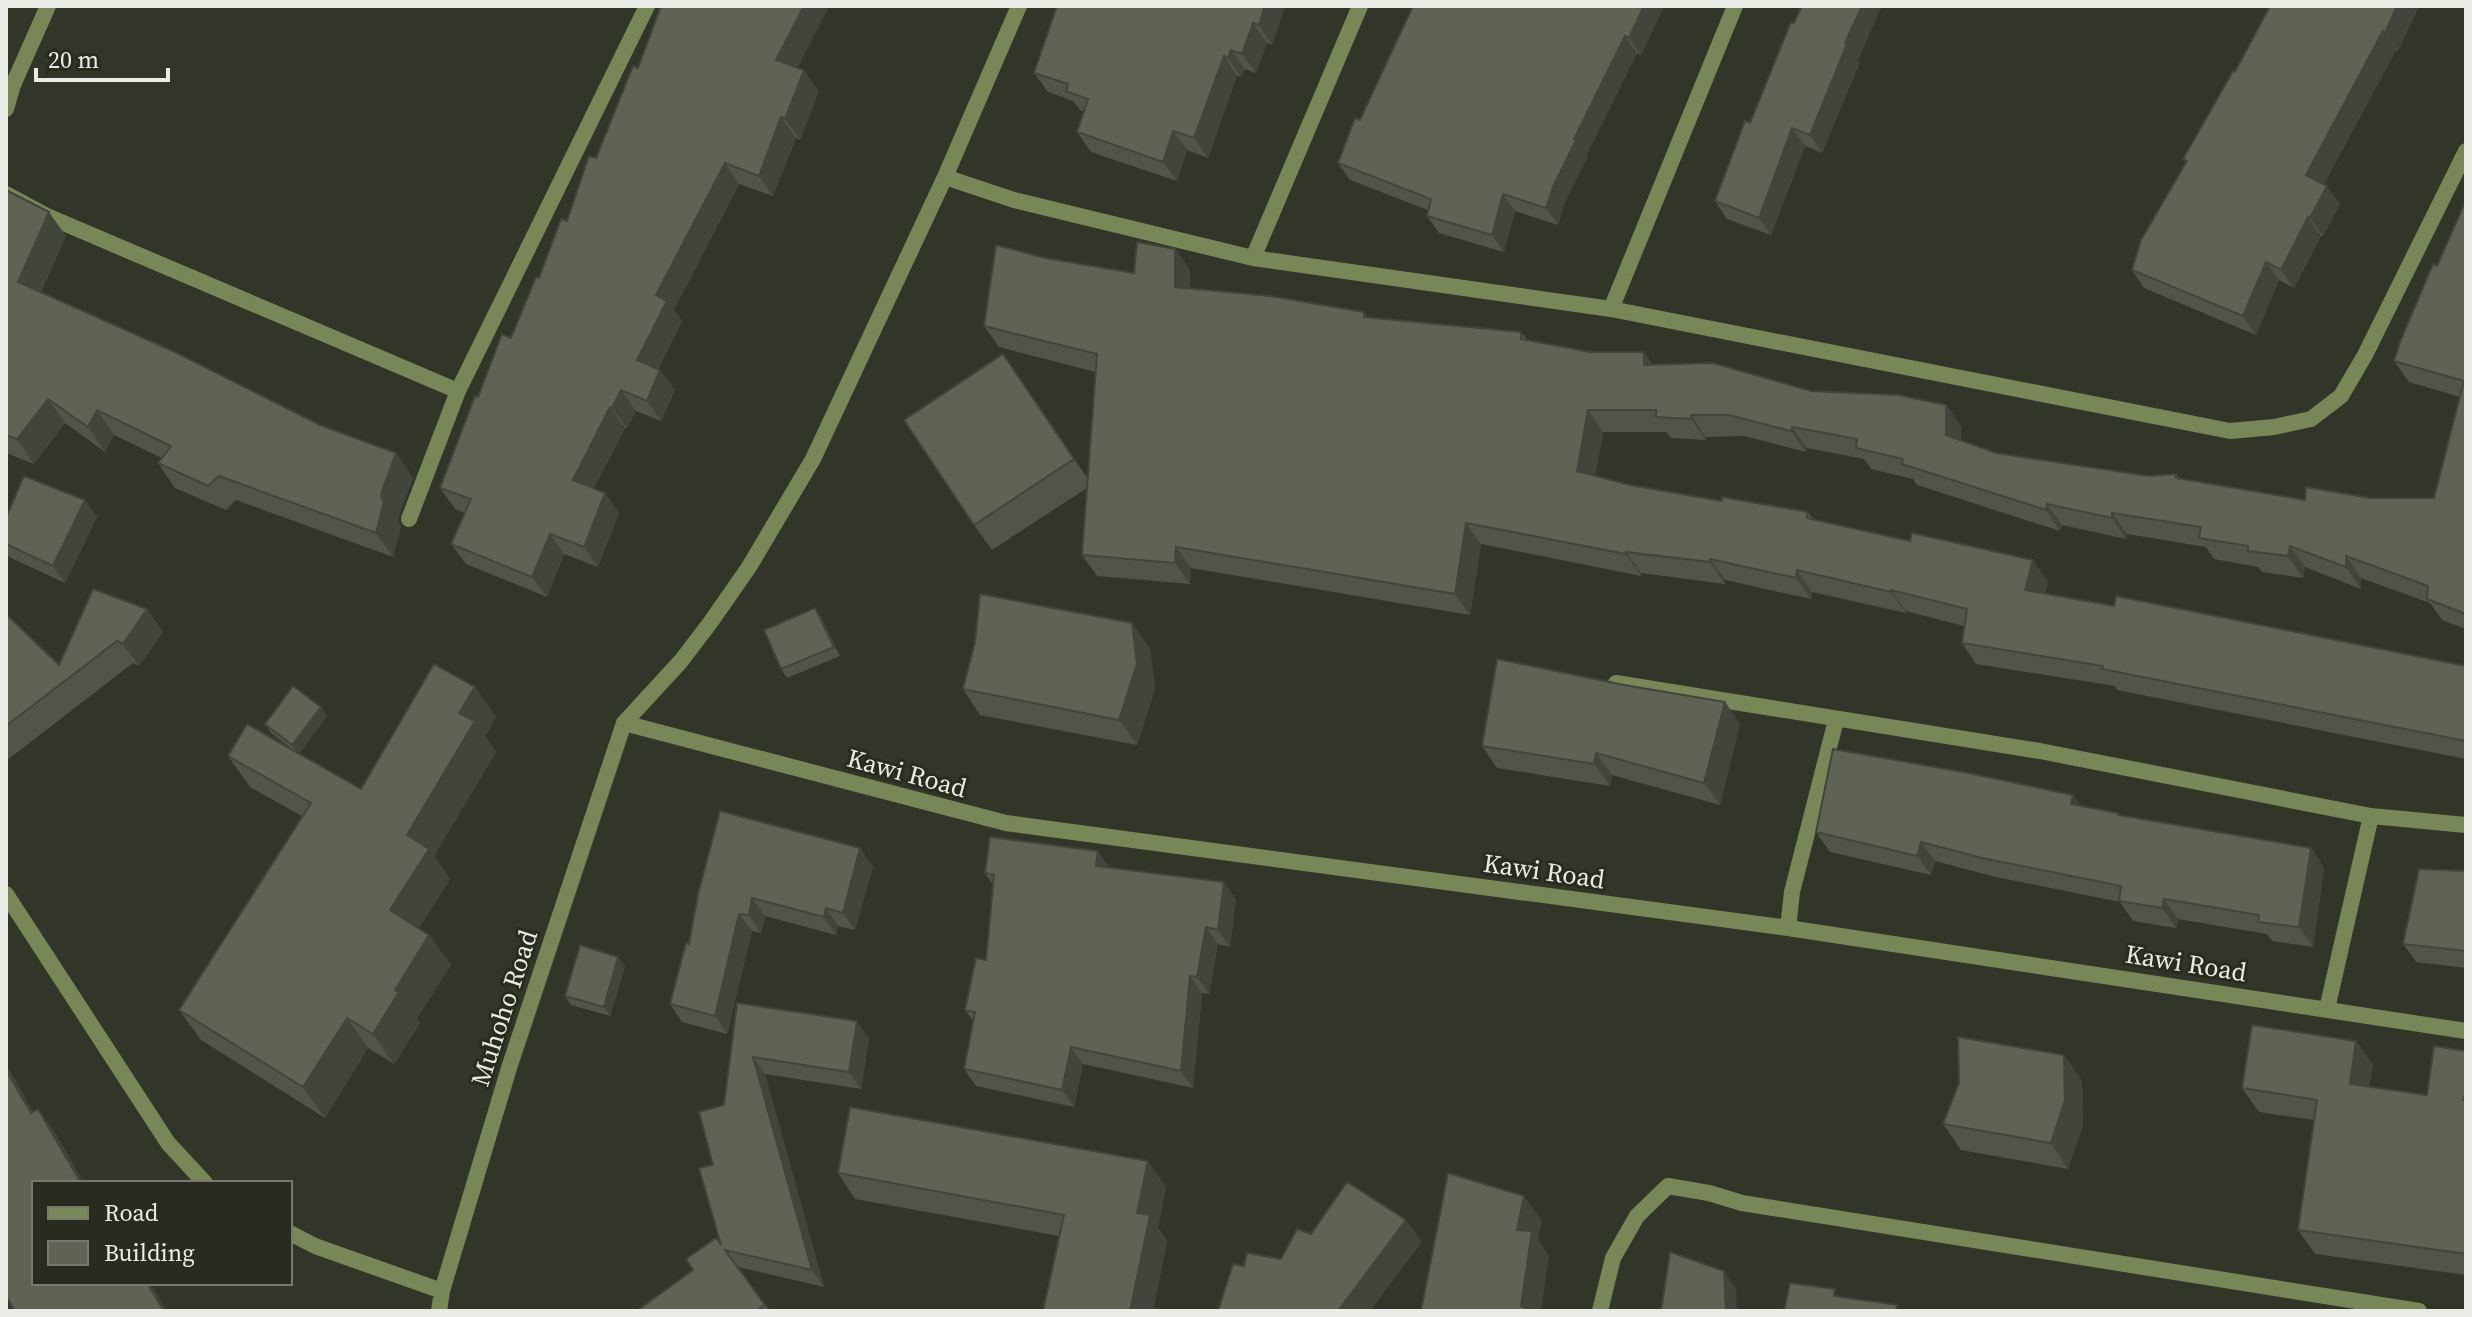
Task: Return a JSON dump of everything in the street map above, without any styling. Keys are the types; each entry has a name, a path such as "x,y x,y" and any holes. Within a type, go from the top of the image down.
{"street":[{"path":"6,109 13,85 48,6"},
{"path":"409,519 458,391 647,6"},
{"path":"624,723 681,661 710,623 749,567 813,459 945,177 1019,6"},
{"path":"1253,258 1360,6"},
{"path":"1611,309 1735,6"},
{"path":"945,177 1014,200 1253,258 1611,309 2230,431 2274,427 2311,419 2341,396 2365,355 2466,151"},
{"path":"6,194 47,216 458,391"},
{"path":"1599,681 2040,751 2371,816 2466,825"},
{"path":"1788,928 1792,892 1836,720"},
{"name":"Kawi Road","path":"624,723 1006,823 1788,928 2466,1031"},
{"name":"Muhoho Road","path":"439,1311 442,1291 509,1068 624,723"},
{"path":"2327,1009 2371,816"},
{"path":"6,894 168,1143 203,1181"},
{"path":"1600,1311 1613,1258 1637,1216 1668,1186 1742,1203 2419,1311"},
{"path":"292,1234 315,1246 442,1291"}],"building":[{"path":"661,6 804,6 776,60 804,70 785,119 781,117 759,176 725,163 656,295 667,301 637,360 660,370 647,401 621,390 573,480 605,493 584,547 550,534 532,577 451,544 471,499 440,488 502,334 511,338 536,277 539,278 561,219 567,221 589,156 596,158 633,66 638,68"},
{"path":"1057,6 1265,6 1259,25 1253,23 1242,54 1231,50 1228,58 1224,56 1194,138 1173,131 1163,162 1077,132 1088,99 1066,91 1068,84 1034,73"},
{"path":"1413,6 1644,6 1629,38 1625,36 1574,139 1546,208 1503,194 1492,235 1427,216 1431,199 1338,163 1355,118 1360,120"},
{"path":"1802,6 1862,6 1810,135 1792,128 1759,218 1715,201 1745,121 1750,123 1791,22 1794,23"},
{"path":"2270,6 2397,6 2306,175 2327,186 2281,270 2266,262 2243,316 2132,270 2141,240 2187,161 2183,159"},
{"path":"6,190 49,212 18,282 177,353 320,425 396,453 382,491 384,502 376,533 219,476 208,486 158,463 171,446 97,410 88,427 48,399 17,439 6,435"},
{"path":"2466,200 2466,614 2427,599 2428,586 2346,556 2346,567 2290,546 2288,556 2248,551 2248,546 2199,538 2201,527 2112,513 2112,518 2047,504 2046,510 1902,464 1903,459 1856,448 1857,439 1792,427 1791,431 1729,415 1691,415 1691,419 1656,417 1656,410 1588,410 1577,471 1630,485 1808,512 1807,518 1910,541 1912,533 2033,560 2025,590 2114,606 2116,596 2466,666 2466,741 2102,669 2103,666 1962,643 1967,609 1891,590 1797,570 1796,578 1710,559 1710,562 1626,554 1466,523 1455,594 1176,547 1175,563 1082,555 1097,354 984,326 996,245 1045,258 1134,273 1137,242 1175,249 1175,287 1270,296 1364,312 1364,317 1521,332 1521,339 1590,352 1644,352 1644,365 1713,363 1811,391 1898,395 1946,405 1946,435 1996,453 2149,476 2176,474 2176,478 2305,500 2306,487 2370,498 2434,498 2464,381 2394,361 2433,264 2437,266"},
{"path":"1003,354 1074,459 974,525 904,420"},
{"path":"24,476 85,500 53,566 6,544 6,518"},
{"path":"93,589 147,609 123,644 117,641 6,726 6,614 59,665"},
{"path":"980,594 1132,623 1137,664 1119,720 963,689 975,642"},
{"path":"815,608 834,647 781,669 764,630"},
{"path":"1497,659 1725,702 1704,783 1596,753 1594,764 1482,746"},
{"path":"434,664 475,687 459,713 475,721 407,835 429,849 390,910 429,935 395,990 399,992 373,1034 347,1018 303,1087 179,1010 311,803 228,756 247,724 361,789"},
{"path":"293,686 321,707 292,745 265,724"},
{"path":"1833,749 2073,795 2071,804 2118,815 2311,848 2299,927 2258,922 2259,915 2164,899 2162,908 2119,901 2121,886 1982,858 1921,842 1917,856 1816,832"},
{"path":"720,811 860,848 843,913 826,908 824,917 752,898 749,915 739,914 715,1016 670,1004 686,943 689,944 698,894"},
{"path":"990,837 1098,851 1096,866 1224,882 1218,930 1206,927 1197,977 1190,976 1181,1071 1071,1047 1062,1090 964,1069 975,1012 965,1010 976,958 986,960 994,875 985,873"},
{"path":"2419,869 2466,871 2466,951 2403,944"},
{"path":"580,945 618,957 604,1007 565,996"},
{"path":"737,1003 857,1021 849,1072 753,1057 812,1270 725,1250 765,1305 756,1311 639,1311 693,1270 686,1259 716,1238 721,1245 699,1168 713,1165 699,1112 724,1105"},
{"path":"2252,1025 2356,1041 2350,1084 2427,1095 2434,1046 2466,1051 2466,1254 2298,1230 2317,1100 2242,1088"},
{"path":"1958,1037 2064,1055 2065,1100 2051,1143 1943,1124 1959,1083"},
{"path":"6,1070 31,1113 38,1109 80,1181 32,1181 32,1285 148,1285 164,1311 15,1311 6,1296"},
{"path":"850,1107 1148,1161 1137,1213 1150,1215 1130,1311 1043,1311 1064,1215 838,1173"},
{"path":"1448,1173 1524,1196 1517,1230 1532,1231 1521,1306 1532,1311 1421,1311"},
{"path":"1347,1182 1406,1220 1338,1311 1218,1311 1233,1264 1244,1266 1247,1253 1281,1259 1297,1229 1311,1234"},
{"path":"1670,1252 1724,1271 1726,1311 1661,1311"},
{"path":"1790,1283 1835,1289 1834,1296 1897,1305 1896,1311 1784,1311"}]}
